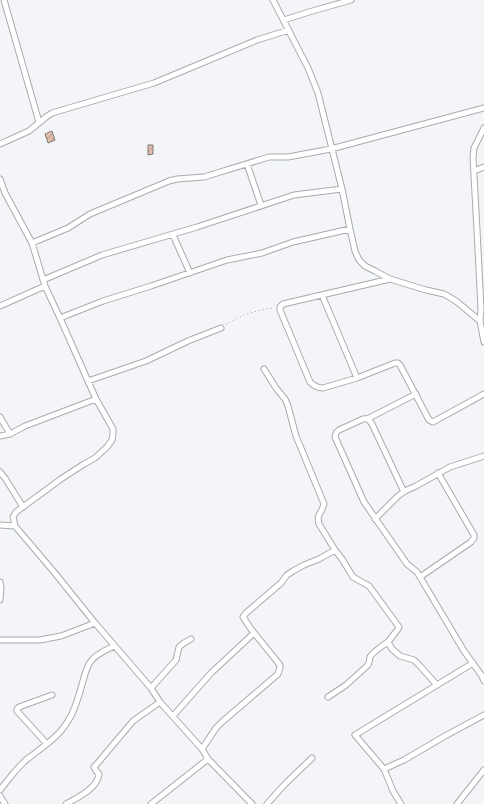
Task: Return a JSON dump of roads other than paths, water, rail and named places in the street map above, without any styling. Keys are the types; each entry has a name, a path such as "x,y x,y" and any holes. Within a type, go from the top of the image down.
{"street":[{"path":"4,0 39,122"},
{"path":"273,0 314,81 318,93 342,189 355,251 359,260 365,266 390,279 444,294 456,301 480,321"},
{"path":"284,20 352,0"},
{"path":"0,144 34,128 39,122 52,113 154,83 257,40 289,30"},
{"path":"32,243 68,228 90,214 163,183 177,179 204,177 269,158 288,157 331,149 484,108"},
{"path":"484,128 474,148 473,157 479,264 480,321 484,342"},
{"path":"247,164 261,205"},
{"path":"474,171 484,168"},
{"path":"0,179 2,194 32,243 45,286 96,399 113,429 112,440 95,458 61,479 16,512 13,517 15,526 114,646 151,688 160,702 202,749 208,759 252,804"},
{"path":"43,280 102,255 173,235 261,205 294,195 342,189"},
{"path":"60,318 103,301 227,260 262,253 293,242 350,228"},
{"path":"173,235 190,273"},
{"path":"479,264 484,261"},
{"path":"390,279 283,304 280,310 310,382 318,388 323,388 357,378 398,363 429,420 433,422 484,394"},
{"path":"0,306 45,286"},
{"path":"322,295 357,378"},
{"path":"88,381 146,361 188,341 221,328"},
{"path":"264,368 276,388 285,399 296,436 324,504 324,507 317,519 319,524 353,577 369,586 399,628 388,642 372,654 367,666 346,685 328,697"},
{"path":"416,394 339,430 335,436 364,502 407,564 417,572 469,660 473,663 484,681"},
{"path":"0,436 10,434 25,426 96,399"},
{"path":"0,417 10,434"},
{"path":"367,418 372,424 404,492"},
{"path":"375,518 404,492 454,465 484,456"},
{"path":"0,472 23,507"},
{"path":"420,577 471,542 474,538 474,535 438,474"},
{"path":"0,525 15,526"},
{"path":"202,749 216,728 278,674 280,670 280,665 243,617 281,583 287,575 335,550"},
{"path":"0,582 0,600"},
{"path":"0,640 40,640 61,636 95,623"},
{"path":"173,716 211,673 254,633"},
{"path":"151,688 176,660 179,647 191,639"},
{"path":"388,642 392,649 400,656 414,660 437,685"},
{"path":"0,790 26,761 47,744 63,728 75,708 84,674 90,662 95,657 114,646"},
{"path":"402,804 393,791 384,769 355,735 473,663"},
{"path":"47,744 17,711 17,709 52,695"},
{"path":"66,804 91,788 99,777 99,774 94,767 96,764 140,714 160,702"},
{"path":"384,769 404,760 484,715"},
{"path":"267,804 312,758"},
{"path":"151,804 208,759"},
{"path":"457,804 484,770"},
{"path":"0,796 4,804"}]}
